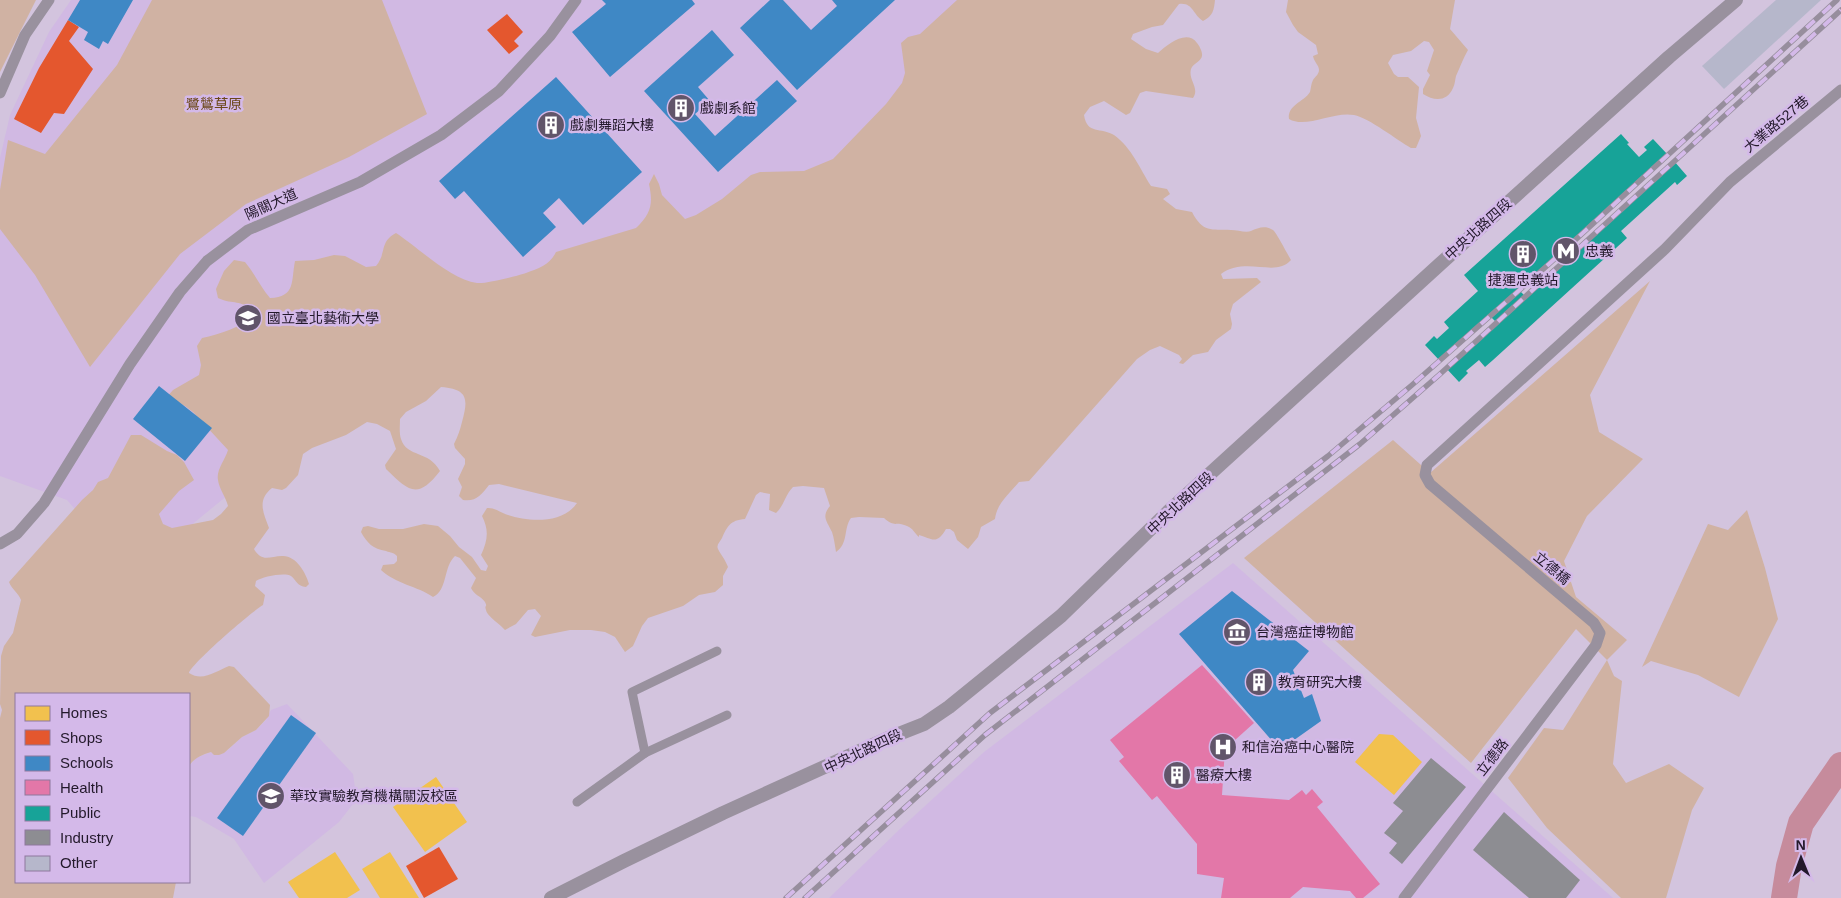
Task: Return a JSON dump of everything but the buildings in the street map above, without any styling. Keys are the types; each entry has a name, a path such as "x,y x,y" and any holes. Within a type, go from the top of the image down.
{"street":[{"path":"0,93 25,35 49,0"},
{"name":"陽關大道","path":"0,544 17,534 44,503 130,364 180,292 207,261 248,230 360,182 441,135 499,91 550,36 576,0"},
{"name":"中央北路四段","path":"551,898 624,860 723,813 886,739 924,724 949,707 1061,616 1181,501 1433,270 1669,57 1736,0"},
{"name":"大業路527巷","path":"1482,529 1430,484 1425,475 1427,465 1665,249 1730,182 1841,90"},
{"name":"立德橋","path":"1482,529 1594,623 1600,633"},
{"name":"立德路","path":"1404,898 1596,645 1600,633"},
{"path":"645,753 632,692 717,651"},
{"path":"577,802 645,753 727,715"}],"shaded area":[{"name":"國立臺北藝術大學","path":"71,0 994,0 864,148 250,477 146,562 80,515 67,500 0,476 0,158 10,115 49,32"},
{"path":"1233,563 1613,898 829,898 902,827 984,752"},
{"name":"華玟實驗教育機構關汳校區","path":"287,704 353,774 355,788 353,804 339,822 264,883 234,839 196,817 190,816 190,765 196,758 211,752 214,755 228,750 242,737 256,730 266,720 271,710"}],"green space":[{"path":"0,0 36,0 0,72"},
{"name":"鷺鷥草原","path":"152,0 382,0 427,114 349,157 246,204 180,254 90,367 35,275 0,229 0,190 8,140 45,154 117,65"},
{"path":"957,0 1215,0 1212,12 1203,21 1190,7 1179,4 1163,25 1133,34 1131,39 1146,49 1158,53 1178,39 1188,37 1193,39 1199,45 1202,56 1191,69 1191,77 1195,87 1193,98 1146,91 1140,93 1130,113 1126,115 1104,101 1090,107 1084,115 1091,128 1114,135 1126,146 1151,186 1167,189 1170,194 1163,199 1176,209 1192,212 1200,224 1208,228 1247,232 1270,228 1277,235 1291,260 1285,265 1277,267 1240,267 1221,274 1223,279 1257,278 1261,282 1233,304 1230,314 1231,329 1216,340 1208,352 1193,355 1183,364 1179,363 1182,359 1179,355 1160,346 1137,359 1029,481 1019,482 1001,503 995,519 981,527 978,537 968,549 957,540 954,532 950,529 946,529 940,537 934,540 919,535 919,537 909,527 893,524 884,518 859,517 851,518 843,544 836,552 832,532 825,516 830,506 824,488 793,487 776,513 769,510 770,494 760,492 756,495 745,519 732,523 718,545 718,549 728,567 723,576 723,585 715,592 699,595 683,606 648,618 642,626 633,646 625,652 615,637 605,632 570,630 535,637 531,635 541,616 535,609 528,610 516,624 505,630 491,618 487,612 485,602 471,588 476,578 460,558 455,556 451,561 441,589 433,597 393,579 381,570 383,565 394,564 397,561 397,556 371,545 361,532 363,527 403,529 424,524 438,526 472,557 481,570 486,571 488,566 481,555 487,535 482,516 487,508 516,517 545,520 563,515 577,503 499,484 489,485 475,499 463,500 459,496 462,487 458,479 465,464 465,459 455,448 454,444 465,408 462,393 450,388 441,387 426,401 406,412 400,419 400,434 404,445 413,452 430,460 440,471 425,486 419,489 407,487 386,469 385,465 396,449 390,431 377,424 367,422 346,435 312,448 303,454 298,475 286,488 282,490 272,488 264,497 263,511 269,528 254,549 260,556 266,558 287,556 292,558 303,570 309,584 306,587 303,586 288,575 278,575 256,581 255,586 265,595 263,605 210,649 189,673 204,676 229,666 234,667 270,705 269,716 256,730 242,737 224,753 214,755 211,752 208,753 190,764 190,693 15,693 15,883 176,883 173,898 0,898 1,656 4,646 13,633 21,600 9,582 93,490 98,482 108,478 131,435 141,435 177,455 184,462 194,480 179,491 159,514 163,524 172,528 213,520 228,506 220,487 218,476 219,469 228,450 193,412 167,397 173,390 199,375 201,365 197,346 202,338 237,327 254,314 244,305 218,298 216,289 224,271 234,260 245,262 270,298 284,295 291,287 295,261 314,260 334,255 345,256 366,267 376,266 387,240 396,233 446,270 467,281 481,283 522,274 540,268 551,260 556,252 636,228 650,208 649,184 654,174 662,195 685,219 696,215 722,199 751,175 760,172 804,171 833,159 886,104 902,83 905,73 901,43 908,37 920,34"},
{"path":"1288,0 1455,0 1450,29 1468,50 1456,76 1455,84 1447,96 1436,99 1423,94 1423,89 1430,75 1427,71 1434,50 1429,42 1424,41 1411,51 1393,55 1388,63 1394,74 1398,77 1408,77 1419,87 1416,118 1421,136 1416,148 1411,148 1375,125 1354,115 1337,115 1303,122 1289,119 1289,114 1293,107 1310,92 1312,82 1319,70 1313,56 1318,54 1316,45 1298,32 1293,25 1286,12"},
{"path":"1650,281 1590,395 1599,432 1643,459 1587,516 1564,561 1576,597 1627,640 1607,660 1576,629 1471,763 1244,558 1393,440 1430,473"},
{"path":"1747,510 1778,619 1739,697 1698,675 1651,661 1642,667 1708,524 1728,530"},
{"path":"1607,660 1614,676 1622,681 1613,764 1626,783 1669,764 1704,788 1692,810 1666,898 1621,898 1547,828 1508,778 1544,728 1563,730"}],"waterway":[{"path":"1784,898 1789,866 1801,823 1841,765"}],"railway":[{"path":"786,898 990,713 1328,456 1412,385 1549,264 1837,0"},
{"path":"805,898 985,735 1360,444 1439,375 1841,10"}],"place":[{"name":"戲劇系館","path":"681,108"},
{"name":"戲劇舞蹈大樓","path":"551,125"},
{"name":"忠義","path":"1566,251"},
{"name":"捷運忠義站","path":"1523,254"},
{"name":"國立臺北藝術大學","path":"248,318"},
{"name":"台灣癌症博物館","path":"1237,632"},
{"name":"教育研究大樓","path":"1259,682"},
{"name":"和信治癌中心醫院","path":"1223,747"},
{"name":"醫療大樓","path":"1177,775"},
{"name":"華玟實驗教育機構關汳校區","path":"271,796"}]}
